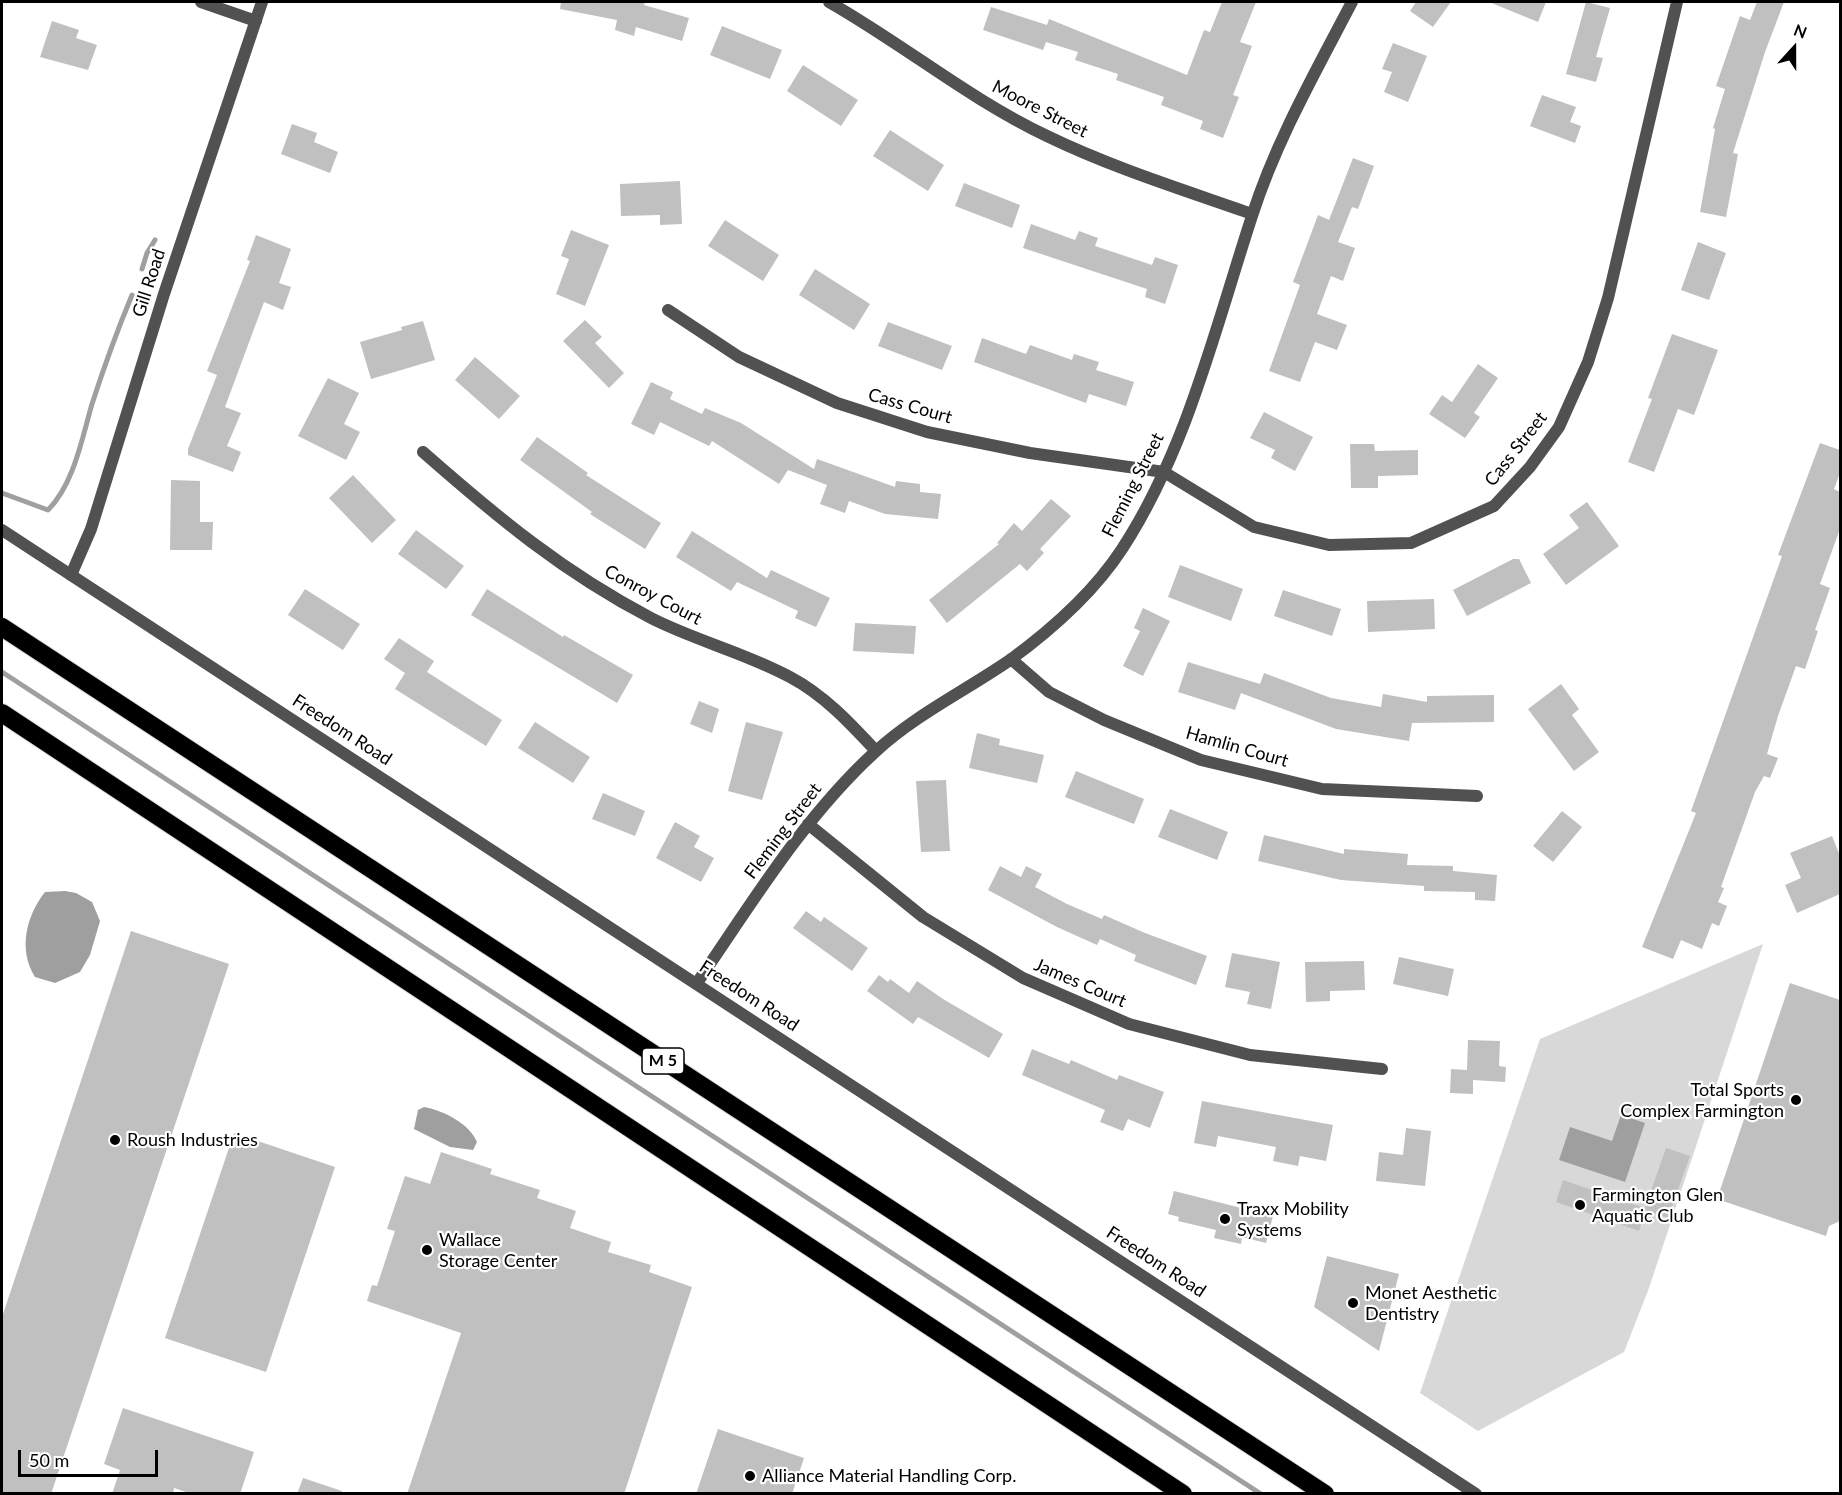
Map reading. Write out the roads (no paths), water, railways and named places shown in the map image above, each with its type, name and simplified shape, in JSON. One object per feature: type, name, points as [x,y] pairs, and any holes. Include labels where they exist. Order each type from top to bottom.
[{"type":"highway","name":"M 5","points":[[2,627],[1325,1494]]},
{"type":"highway","points":[[2,713],[1183,1494]]},
{"type":"street","points":[[201,2],[256,21]]},
{"type":"street","name":"Gill Road","points":[[71,575],[91,529],[164,294],[262,2]]},
{"type":"street","name":"Moore Street","points":[[829,2],[945,77],[1046,136],[1121,168],[1252,214]]},
{"type":"street","name":"Fleming Street","points":[[697,983],[808,824],[840,786],[876,751],[911,723],[1011,659],[1091,589],[1121,551],[1164,472],[1193,400],[1252,214],[1274,160],[1352,2]]},
{"type":"street","name":"Cass Street","points":[[1164,472],[1254,527],[1329,545],[1411,543],[1494,506],[1530,467],[1559,427],[1588,363],[1608,298],[1677,2]]},
{"type":"street","name":"Cass Court","points":[[668,310],[739,357],[837,403],[927,432],[1018,451],[1164,472]]},
{"type":"street","name":"Conroy Court","points":[[423,452],[511,529],[558,563],[652,618],[790,677],[840,712],[876,751]]},
{"type":"street","name":"Freedom Road","points":[[2,530],[1476,1494]]},
{"type":"street","name":"Hamlin Court","points":[[1011,659],[1049,692],[1104,720],[1202,760],[1322,789],[1478,796]]},
{"type":"street","name":"James Court","points":[[808,824],[923,917],[1023,978],[1129,1024],[1250,1055],[1382,1069]]},
{"type":"waterway","points":[[142,269],[147,253],[155,240]]},
{"type":"waterway","points":[[2,493],[48,510],[57,499],[71,474],[101,376],[132,295]]},
{"type":"waterway","points":[[2,672],[1261,1494]]},
{"type":"place","name":"Total Sports Complex Farmington","points":[[1796,1100]]},
{"type":"place","name":"Roush Industries","points":[[115,1140]]},
{"type":"place","name":"Farmington Glen Aquatic Club","points":[[1580,1205]]},
{"type":"place","name":"Traxx Mobility Systems","points":[[1225,1219]]},
{"type":"place","name":"Wallace Storage Center","points":[[427,1250]]},
{"type":"place","name":"Monet Aesthetic Dentistry","points":[[1353,1303]]},
{"type":"place","name":"Alliance Material Handling Corp.","points":[[750,1476]]}]
